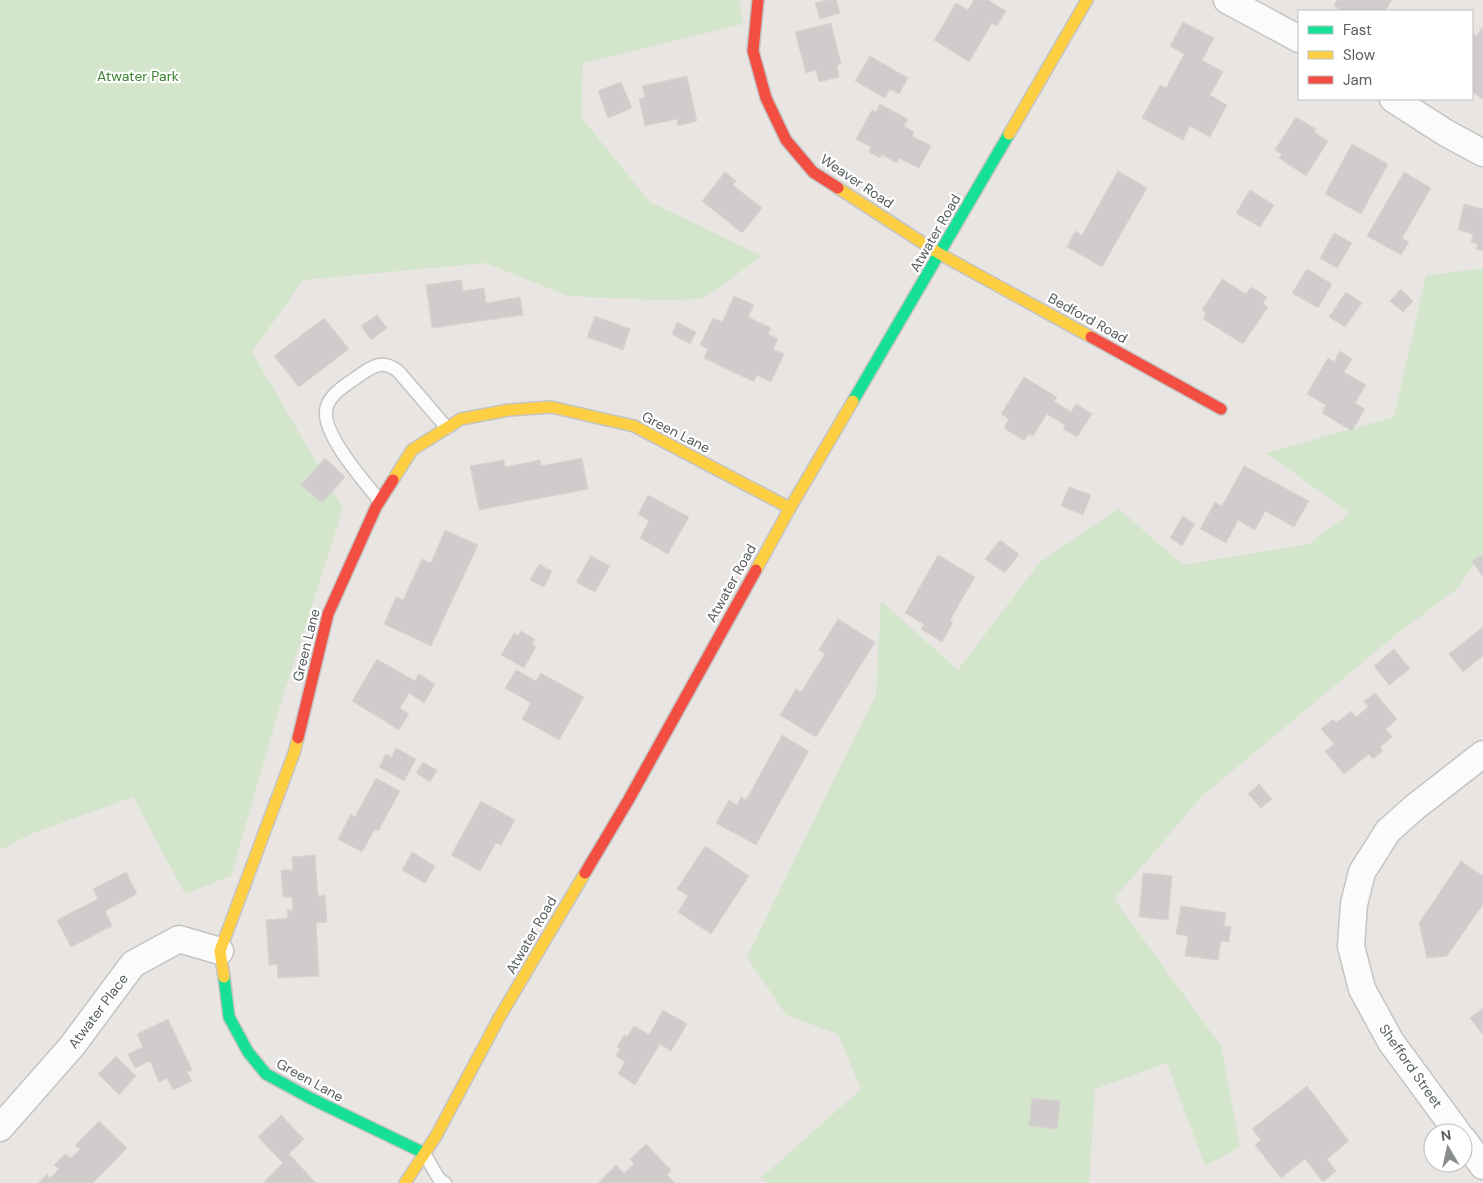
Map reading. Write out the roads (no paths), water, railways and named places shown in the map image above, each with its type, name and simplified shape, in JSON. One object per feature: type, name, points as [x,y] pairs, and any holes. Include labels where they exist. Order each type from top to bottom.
[{"type":"street","name":"Weaver Road","points":[[758,0],[753,51],[766,98],[786,140],[813,172],[940,254]]},
{"type":"street","name":"Atwater Road","points":[[405,1183],[436,1136],[500,1018],[629,799],[790,508],[1087,0]]},
{"type":"street","points":[[1227,0],[1298,38]]},
{"type":"street","points":[[1395,100],[1446,133],[1483,153]]},
{"type":"street","name":"Bedford Road","points":[[940,254],[1221,409]]},
{"type":"street","name":"Green Lane","points":[[424,1153],[310,1098],[266,1074],[248,1052],[229,1017],[220,951],[294,753],[328,614],[380,500],[412,450],[461,419],[509,410],[551,407],[634,426],[790,508]]},
{"type":"street","name":"Shefford Street","points":[[1451,1123],[1391,1042],[1362,988],[1351,946],[1354,904],[1362,872],[1388,831],[1415,807],[1483,754]]},
{"type":"street","name":"Atwater Place","points":[[0,1128],[72,1046],[133,964],[179,939],[220,951]]},
{"type":"street","points":[[1473,1153],[1483,1166]]},
{"type":"lane","points":[[380,500],[347,459],[327,426],[325,416],[327,405],[333,395],[373,366],[392,366],[446,428]]},
{"type":"lane","points":[[424,1153],[439,1179],[445,1183]]},
{"type":"park label","name":"Atwater Park","points":[[138,76]]}]
